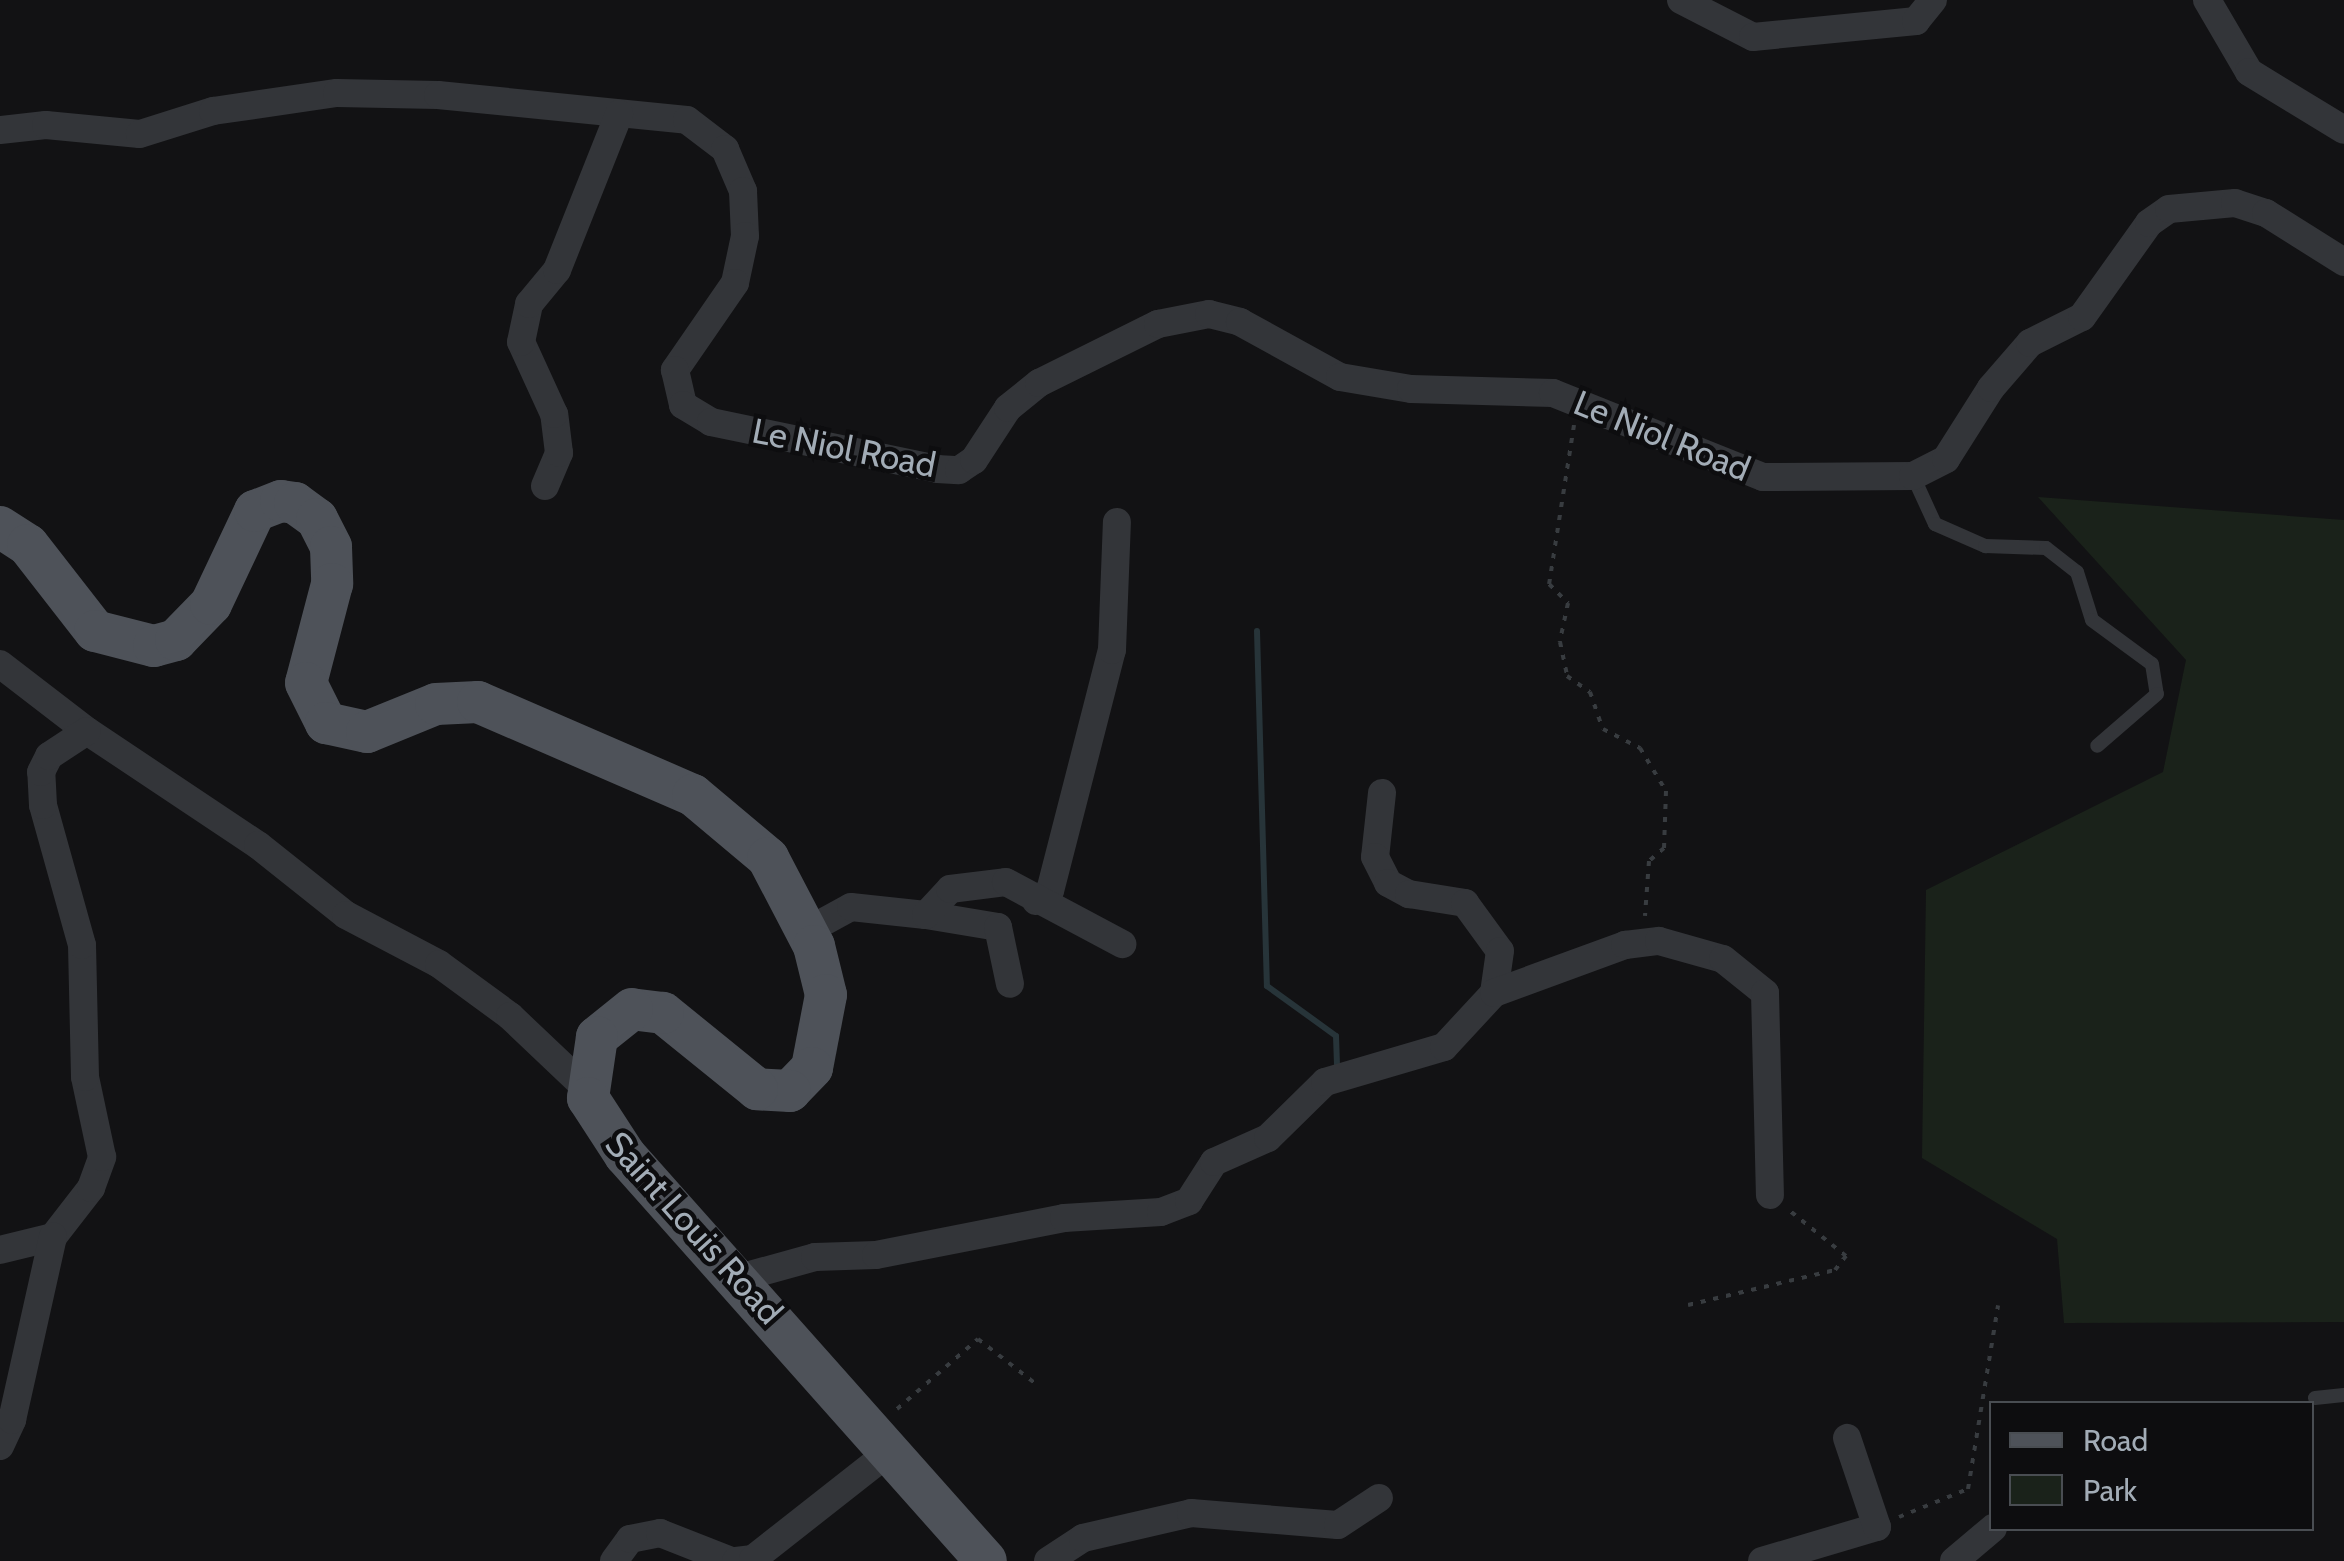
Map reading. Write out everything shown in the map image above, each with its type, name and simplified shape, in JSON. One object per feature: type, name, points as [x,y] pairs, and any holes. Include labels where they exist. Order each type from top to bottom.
[{"type":"main road","points":[[0,527],[28,545],[95,630],[154,646],[176,640],[211,604],[255,511],[281,501],[295,504],[317,519],[331,547],[332,584],[306,683],[326,723],[367,732],[436,704],[478,702],[618,759],[693,795],[744,834],[779,874],[807,931],[826,995],[825,1026],[812,1068],[790,1091],[756,1089],[679,1023],[645,1007],[622,1012],[602,1030],[586,1088]]},
{"type":"main road","name":"Saint Louis Road","points":[[586,1088],[592,1110],[624,1155],[739,1278],[986,1561]]},
{"type":"street","points":[[1681,0],[1753,37],[1916,21],[1933,0]]},
{"type":"street","points":[[2207,0],[2250,72],[2344,130]]},
{"type":"street","name":"Le Niol Road","points":[[0,130],[46,124],[140,134],[213,112],[337,93],[438,95],[687,120],[725,148],[743,191],[744,236],[734,283],[675,370],[683,405],[712,422],[959,470],[974,460],[1008,408],[1039,383],[1158,324],[1208,314],[1240,322],[1340,377],[1410,390],[1553,393],[1763,477],[1913,476]]},
{"type":"street","points":[[545,486],[559,452],[554,414],[521,342],[529,304],[557,270],[619,114]]},
{"type":"street","points":[[1913,476],[1946,459],[2030,343],[2082,317],[2148,224],[2169,209],[2235,203],[2266,213],[2344,262]]},
{"type":"street","points":[[1036,901],[1050,891],[1062,826],[1112,650],[1117,522]]},
{"type":"street","points":[[0,664],[87,731],[174,784],[346,915],[439,964],[510,1016],[586,1088]]},
{"type":"street","points":[[0,1446],[52,1237],[70,1206],[91,1188],[102,1157],[85,1077],[82,946],[42,805],[41,772],[49,756],[87,731]]},
{"type":"street","points":[[1382,793],[1375,857],[1388,883],[1408,894],[1465,902],[1500,951],[1494,992]]},
{"type":"street","points":[[926,915],[950,889],[1006,882],[1122,944]]},
{"type":"street","points":[[807,931],[851,907],[998,927],[1010,984]]},
{"type":"street","points":[[739,1278],[815,1257],[876,1255],[1064,1218],[1160,1212],[1188,1202],[1214,1162],[1268,1138],[1325,1082],[1444,1047],[1494,992],[1625,946],[1659,940],[1723,960],[1764,993],[1770,1195]]},
{"type":"street","points":[[0,1250],[52,1237]]},
{"type":"street","points":[[1762,1561],[1876,1527],[1847,1438]]},
{"type":"street","points":[[614,1561],[630,1539],[660,1534],[733,1561],[753,1559],[882,1442]]},
{"type":"street","points":[[1048,1561],[1083,1538],[1191,1513],[1338,1526],[1379,1498]]},
{"type":"street","points":[[1954,1561],[1989,1531]]},
{"type":"lane","points":[[1913,476],[1935,524],[1985,546],[2046,548],[2076,572],[2092,620],[2152,664],[2157,694],[2097,746]]},
{"type":"lane","points":[[2315,1398],[2344,1395]]},
{"type":"path","points":[[1585,406],[1575,413],[1566,510],[1550,570],[1549,584],[1568,603],[1562,659],[1567,676],[1590,692],[1603,729],[1640,748],[1666,791],[1670,809],[1664,848],[1649,861],[1649,908],[1625,946]]},
{"type":"path","points":[[1688,1305],[1835,1270],[1846,1256],[1770,1195]]},
{"type":"path","points":[[1876,1527],[1968,1489],[1998,1305]]},
{"type":"path","points":[[882,1442],[978,1339],[1036,1384]]},
{"type":"green space","points":[[2038,497],[2344,520],[2344,1322],[2064,1323],[2057,1239],[1922,1158],[1926,890],[2163,772],[2186,660]]},
{"type":"waterway","points":[[1257,631],[1267,986],[1336,1036],[1337,1064]]}]
